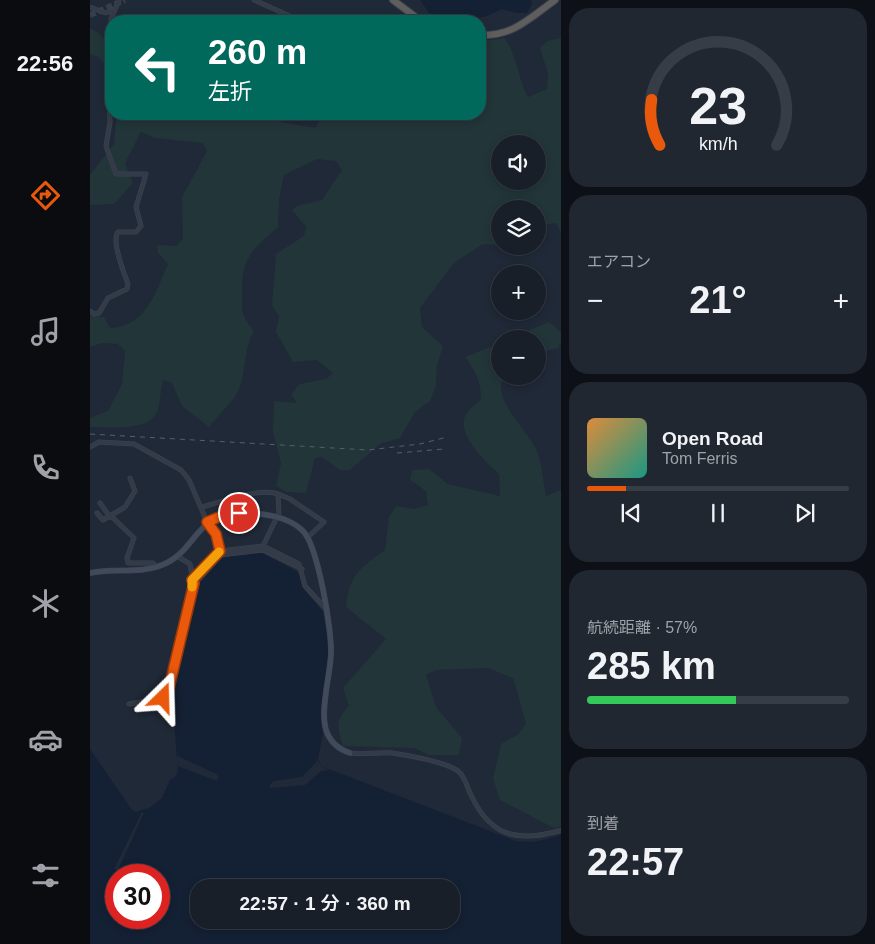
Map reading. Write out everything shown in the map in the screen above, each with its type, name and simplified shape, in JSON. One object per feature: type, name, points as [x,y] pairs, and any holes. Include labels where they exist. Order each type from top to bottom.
[{"type":"highway","points":[[393,0],[413,15]]},
{"type":"highway","points":[[486,35],[495,36],[508,32],[554,0]]},
{"type":"main road","points":[[90,573],[156,567],[177,556],[207,522],[224,515],[239,513],[276,517],[292,522],[308,537],[326,609],[331,654],[326,728],[336,746],[350,753]]},
{"type":"street","points":[[112,15],[119,0]]},
{"type":"street","points":[[254,0],[288,15]]},
{"type":"street","points":[[90,7],[106,13],[116,8]]},
{"type":"street","points":[[90,311],[94,314],[99,313],[108,298],[127,289],[128,284],[115,245],[116,235],[118,232],[136,232],[141,226],[136,207],[144,187],[146,174],[116,174],[110,162],[106,146],[110,120]]},
{"type":"street","points":[[90,447],[100,442],[134,444],[143,447],[184,473],[202,507],[207,522],[216,534],[220,551]]},
{"type":"street","points":[[97,513],[102,520],[123,509],[133,497],[135,487],[130,478]]},
{"type":"street","points":[[202,507],[273,491],[290,499],[324,522],[308,537]]},
{"type":"street","points":[[263,546],[279,513],[278,494]]},
{"type":"street","points":[[100,504],[134,538],[128,556],[128,563],[153,563],[156,567]]},
{"type":"street","points":[[193,581],[220,551],[263,546],[299,564],[302,569],[305,586],[326,609]]},
{"type":"street","points":[[193,581],[221,555],[263,550],[302,569]]},
{"type":"street","points":[[129,704],[163,698],[168,694],[193,581],[190,564],[177,556]]},
{"type":"street","points":[[350,753],[392,753],[451,767],[465,778],[470,794],[483,816],[512,835],[530,838],[561,830]]},
{"type":"green space","points":[[90,28],[105,40],[105,65],[98,57],[90,54]]},
{"type":"green space","points":[[504,38],[511,50],[528,97],[547,89],[548,74],[540,48],[547,41],[561,38],[561,233],[556,223],[546,225],[546,200],[491,200],[491,244],[483,244],[454,263],[420,308],[422,327],[443,346],[437,365],[436,386],[430,401],[415,412],[400,438],[380,444],[350,470],[340,470],[322,457],[315,458],[306,493],[287,492],[276,486],[281,463],[273,432],[274,401],[297,403],[291,395],[299,384],[326,379],[333,373],[317,360],[293,362],[276,332],[279,317],[272,305],[276,254],[304,236],[306,227],[292,210],[297,206],[322,200],[342,170],[336,161],[317,159],[284,175],[279,199],[278,227],[256,248],[244,270],[242,309],[244,317],[254,331],[248,344],[240,387],[230,403],[209,427],[182,406],[172,383],[163,380],[157,412],[146,423],[117,428],[90,427],[90,418],[108,411],[122,384],[125,351],[118,344],[102,343],[90,347],[90,316],[104,317],[110,328],[123,326],[141,315],[148,306],[168,264],[158,253],[157,245],[176,246],[183,239],[182,197],[207,151],[203,143],[155,138],[141,132],[125,163],[133,183],[114,204],[90,205],[90,175],[114,144],[116,120],[278,120],[315,128],[320,120],[486,120],[486,41]]},
{"type":"green space","points":[[549,322],[561,332],[561,342],[558,348],[546,351],[546,330],[530,330]]},
{"type":"green space","points":[[491,347],[491,385],[501,385],[506,404],[536,449],[546,496],[561,490],[561,826],[554,828],[500,800],[493,779],[501,744],[519,734],[526,723],[513,678],[488,668],[436,670],[426,675],[436,707],[462,738],[459,755],[429,755],[415,748],[343,746],[339,734],[339,720],[349,706],[343,688],[386,639],[346,607],[350,587],[357,573],[385,550],[389,517],[396,506],[414,509],[428,505],[426,491],[410,480],[412,470],[429,469],[448,484],[500,496],[499,474],[474,447],[468,439],[465,430],[464,422],[467,412],[481,400],[480,387],[472,367],[465,357]]},
{"type":"water","points":[[420,0],[531,0],[532,4],[527,13],[517,13],[502,9],[486,16],[437,15],[429,13]]},
{"type":"water","points":[[262,553],[300,573],[303,588],[323,612],[329,647],[323,734],[318,758],[321,766],[516,841],[535,842],[561,835],[561,944],[90,944],[90,749],[132,810],[136,812],[151,807],[162,798],[170,780],[175,777],[178,771],[173,710],[175,677],[193,586],[223,557]]},
{"type":"pier","points":[[176,755],[216,774],[219,777],[217,781],[178,766]]},
{"type":"pier","points":[[318,760],[321,766],[329,770],[321,771],[305,785],[270,788],[270,784],[274,781],[302,777]]},
{"type":"pier","points":[[142,812],[144,813],[121,864],[116,864]]},
{"type":"tunnel","points":[[90,15],[125,0]]},
{"type":"railway","points":[[90,434],[368,450],[420,444],[447,437]]},
{"type":"railway","points":[[397,453],[444,449]]},
{"type":"slow traffic","points":[[192,587],[194,583],[192,580],[219,552]]},
{"type":"route","points":[[163,698],[168,694],[194,583],[192,580],[220,551],[216,534],[207,522],[224,515],[239,513]]}]
